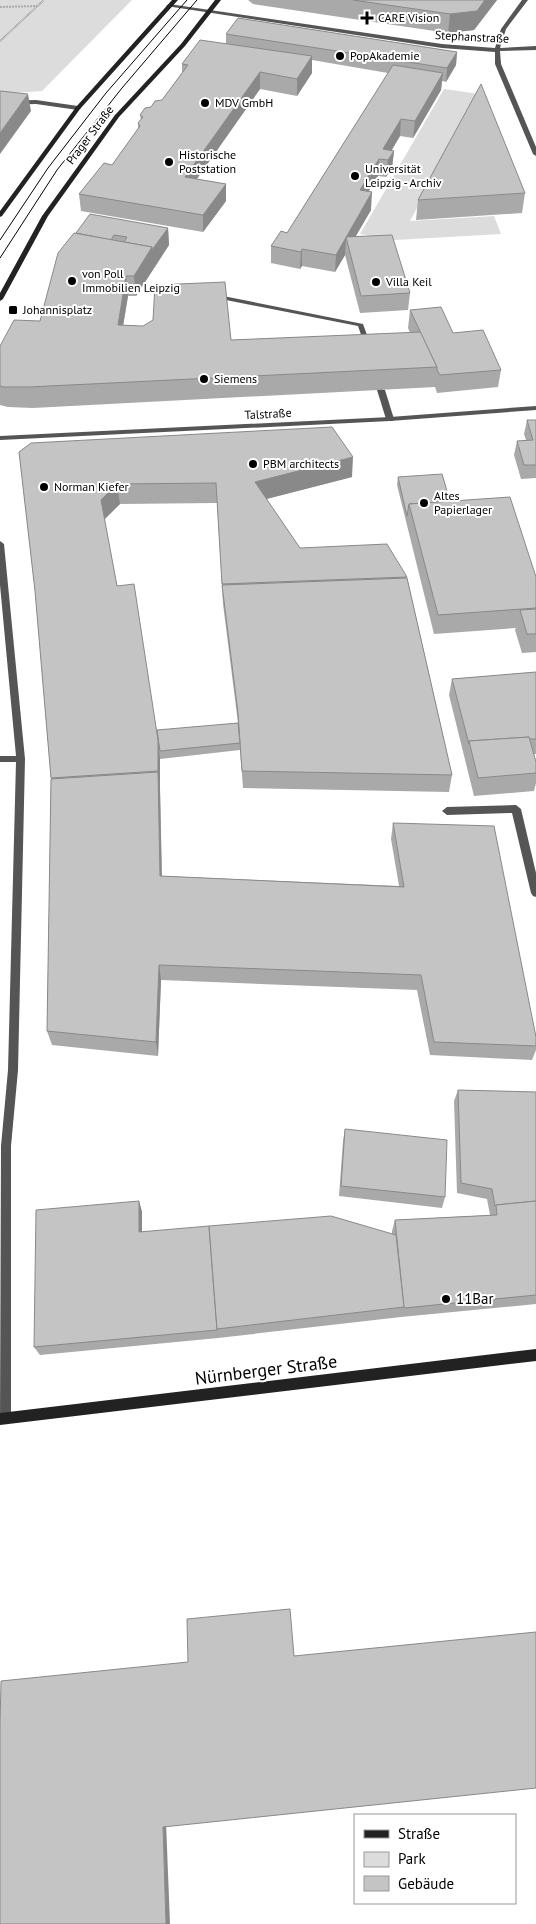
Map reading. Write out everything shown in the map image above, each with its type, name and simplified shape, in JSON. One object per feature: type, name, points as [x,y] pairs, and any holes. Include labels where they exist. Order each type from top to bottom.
[{"type":"main road","name":"Prager Straße","points":[[0,215],[78,108],[174,0]]},
{"type":"main road","name":"Prager Straße","points":[[0,299],[45,216],[101,139],[118,116],[183,45],[218,0]]},
{"type":"main road","name":"Nürnberger Straße","points":[[2,1419],[536,1355]]},
{"type":"street","points":[[525,0],[500,33],[496,50],[498,64],[536,154]]},
{"type":"street","name":"Stephanstraße","points":[[169,6],[442,46],[496,50],[536,48]]},
{"type":"street","points":[[0,103],[36,102],[78,108]]},
{"type":"street","points":[[205,294],[361,325],[370,355]]},
{"type":"street","points":[[381,390],[390,419]]},
{"type":"street","name":"Talstraße","points":[[0,438],[390,419],[536,408]]},
{"type":"street","points":[[0,544],[21,759],[13,1070],[6,1146],[2,1419]]},
{"type":"street","points":[[0,758],[21,759]]},
{"type":"street","points":[[447,811],[516,810],[536,893]]},
{"type":"path","points":[[0,42],[44,0]]},
{"type":"path","points":[[0,7],[37,6]]},
{"type":"green space","points":[[0,0],[132,0],[42,91],[0,94]]},
{"type":"green space","points":[[444,89],[479,94],[410,221],[494,216],[501,234],[395,240],[360,234]]},
{"type":"building","points":[[353,0],[485,0],[477,11],[450,14]]},
{"type":"building","points":[[238,18],[457,52],[447,68],[226,34]]},
{"type":"building","name":"Historische Poststation","points":[[200,40],[312,56],[297,79],[260,72],[185,177],[226,184],[203,215],[79,194],[104,163],[112,165],[140,126],[138,123],[143,117],[140,115],[145,108],[151,107],[155,101],[162,100],[188,65],[182,64]]},
{"type":"building","name":"Universität Leipzig - Archiv","points":[[393,65],[443,73],[415,121],[401,119],[383,149],[394,151],[388,160],[379,159],[360,190],[372,192],[336,255],[302,249],[301,252],[271,246],[281,231],[287,233]]},
{"type":"building","points":[[481,84],[525,193],[418,200]]},
{"type":"building","points":[[0,91],[28,94],[0,133]]},
{"type":"building","points":[[90,214],[168,228],[152,250],[152,247],[124,242],[127,237],[114,235],[111,240],[76,233]]},
{"type":"building","points":[[74,233],[152,247],[134,276],[126,276],[118,325],[143,326],[153,320],[155,285],[225,282],[231,340],[421,332],[437,367],[29,387],[0,386],[0,346],[14,320],[40,321],[58,253]]},
{"type":"building","name":"Villa Keil","points":[[392,235],[410,293],[361,296],[346,237]]},
{"type":"building","points":[[441,307],[453,333],[483,330],[501,370],[440,375],[410,310]]},
{"type":"building","points":[[527,420],[536,420],[536,465],[524,465],[517,441],[533,440]]},
{"type":"building","points":[[332,427],[353,457],[255,482],[300,548],[387,544],[407,577],[222,584],[216,483],[117,484],[101,500],[117,586],[134,584],[158,740],[158,771],[51,778],[35,591],[19,452],[31,443]]},
{"type":"building","points":[[442,474],[450,501],[409,504],[407,516],[398,477]]},
{"type":"building","points":[[510,497],[536,577],[536,608],[438,615],[409,504]]},
{"type":"building","points":[[407,578],[452,775],[242,771],[238,713],[222,585]]},
{"type":"building","points":[[536,609],[536,634],[527,634],[520,610]]},
{"type":"building","points":[[536,672],[536,739],[530,739],[529,737],[469,741],[469,744],[452,679]]},
{"type":"building","points":[[238,723],[240,743],[160,751],[157,730]]},
{"type":"building","points":[[529,737],[536,762],[536,773],[478,778],[469,741]]},
{"type":"building","points":[[158,772],[160,876],[404,887],[393,823],[494,826],[536,1037],[536,1046],[434,1042],[421,975],[159,965],[156,1042],[47,1031],[51,779]]},
{"type":"building","points":[[458,1090],[536,1092],[536,1201],[495,1206],[492,1189],[461,1183]]},
{"type":"building","points":[[345,1129],[447,1140],[445,1197],[341,1186]]},
{"type":"building","points":[[139,1201],[139,1232],[209,1226],[217,1330],[34,1347],[36,1210]]},
{"type":"building","points":[[536,1201],[536,1295],[404,1308],[395,1220],[497,1215],[496,1205]]},
{"type":"building","points":[[331,1216],[396,1235],[404,1307],[217,1329],[209,1226]]},
{"type":"building","points":[[290,1609],[294,1656],[536,1632],[536,1788],[163,1827],[166,1924],[0,1924],[1,1681],[188,1662],[187,1619]]},
{"type":"tram line","points":[[0,240],[48,168],[106,93],[187,0]]},
{"type":"tram line","points":[[0,258],[57,170],[122,88],[197,0]]},
{"type":"place","name":"CARE Vision","points":[[367,18]]},
{"type":"place","name":"PopAkademie","points":[[340,56]]},
{"type":"place","name":"MDV GmbH","points":[[205,103]]},
{"type":"place","name":"Historische Poststation","points":[[169,162]]},
{"type":"place","name":"Universität Leipzig - Archiv","points":[[355,176]]},
{"type":"place","name":"von Poll Immobilien Leipzig","points":[[72,281]]},
{"type":"place","name":"Villa Keil","points":[[376,282]]},
{"type":"place","name":"Johannisplatz","points":[[13,310]]},
{"type":"place","name":"Siemens","points":[[204,379]]},
{"type":"place","name":"PBM architects","points":[[253,464]]},
{"type":"place","name":"Norman Kiefer","points":[[44,487]]},
{"type":"place","name":"Altes Papierlager","points":[[424,503]]},
{"type":"place","name":"11Bar","points":[[446,1299]]}]
